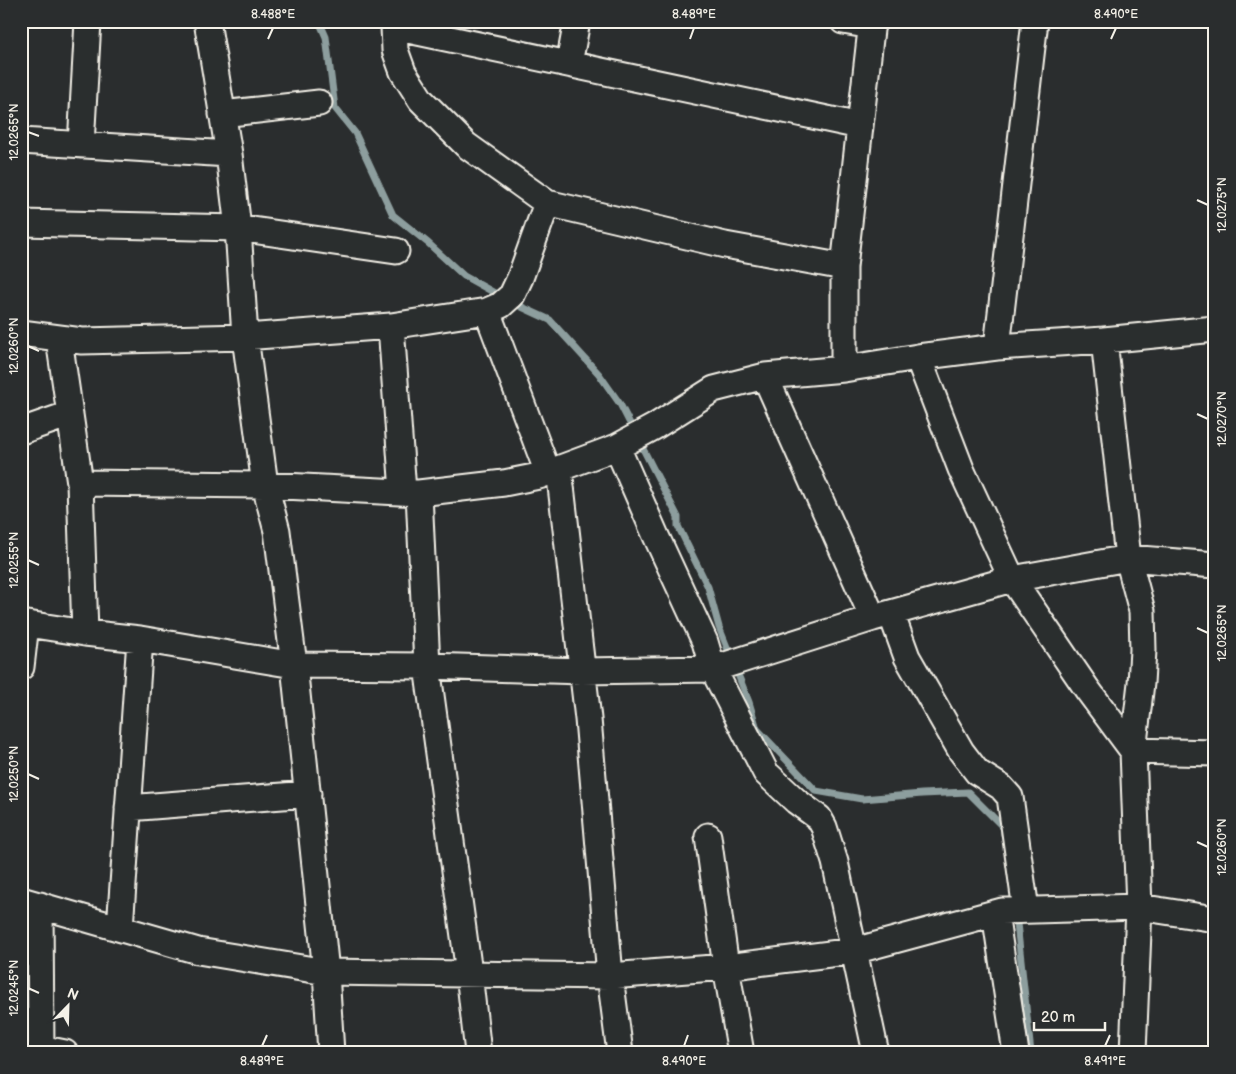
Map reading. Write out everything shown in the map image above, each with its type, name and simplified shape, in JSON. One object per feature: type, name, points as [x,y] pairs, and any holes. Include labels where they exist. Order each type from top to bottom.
[{"type":"street","points":[[81,145],[88,21]]},
{"type":"street","points":[[207,21],[229,154],[238,228],[246,337],[265,485],[278,531],[308,794],[326,972],[331,1053]]},
{"type":"street","points":[[569,64],[577,21]]},
{"type":"street","points":[[843,21],[872,24],[844,266],[844,369]]},
{"type":"street","points":[[997,347],[1035,21]]},
{"type":"street","points":[[844,266],[725,245],[547,203],[466,145],[421,100],[403,72],[395,50],[394,24],[569,64],[860,126]]},
{"type":"street","points":[[222,114],[318,103]]},
{"type":"street","points":[[21,141],[229,154]]},
{"type":"street","points":[[21,333],[82,341],[246,337],[391,326],[487,311],[501,305],[512,295],[547,203]]},
{"type":"street","points":[[21,223],[238,228],[396,251]]},
{"type":"street","points":[[487,311],[554,471],[588,720],[610,976],[620,1053]]},
{"type":"street","points":[[391,326],[411,493],[427,666],[469,973],[478,1053]]},
{"type":"street","points":[[80,483],[265,485],[411,493],[504,483],[539,476],[622,445],[714,389],[765,376],[844,369],[997,347],[1104,340],[1215,329]]},
{"type":"street","points":[[59,338],[80,483],[84,633]]},
{"type":"street","points":[[1104,340],[1128,558],[1142,612],[1141,683],[1133,751],[1139,907],[1133,1053]]},
{"type":"street","points":[[918,357],[961,469],[1012,579],[1087,689],[1133,751]]},
{"type":"street","points":[[765,376],[882,615],[961,751],[977,772],[1001,787],[1010,797],[1011,911],[1016,1053]]},
{"type":"street","points":[[21,431],[70,414]]},
{"type":"street","points":[[622,445],[656,536],[705,642],[714,669],[766,773],[796,801],[819,818],[824,827],[834,862],[876,1053]]},
{"type":"street","points":[[21,667],[24,624],[140,639],[294,665],[582,670],[714,669],[882,615],[1012,579],[1128,558],[1215,565]]},
{"type":"street","points":[[120,928],[140,639]]},
{"type":"street","points":[[1133,751],[1215,754]]},
{"type":"street","points":[[128,808],[308,794]]},
{"type":"street","points":[[708,836],[726,967],[741,1053]]},
{"type":"street","points":[[65,1053],[40,1050],[30,903],[198,951],[326,972],[610,976],[726,967],[854,951],[1011,911],[1139,907],[1215,919]]},
{"type":"waterway","points":[[319,21],[326,37],[335,108],[355,133],[393,215],[428,243],[464,276],[502,297]]},
{"type":"waterway","points":[[511,302],[550,320],[599,374],[620,404],[678,517],[678,526],[708,587],[719,627],[749,702],[757,729],[816,791],[862,799],[968,792],[1004,828],[1004,834]]},
{"type":"waterway","points":[[1016,914],[1031,1053]]}]
